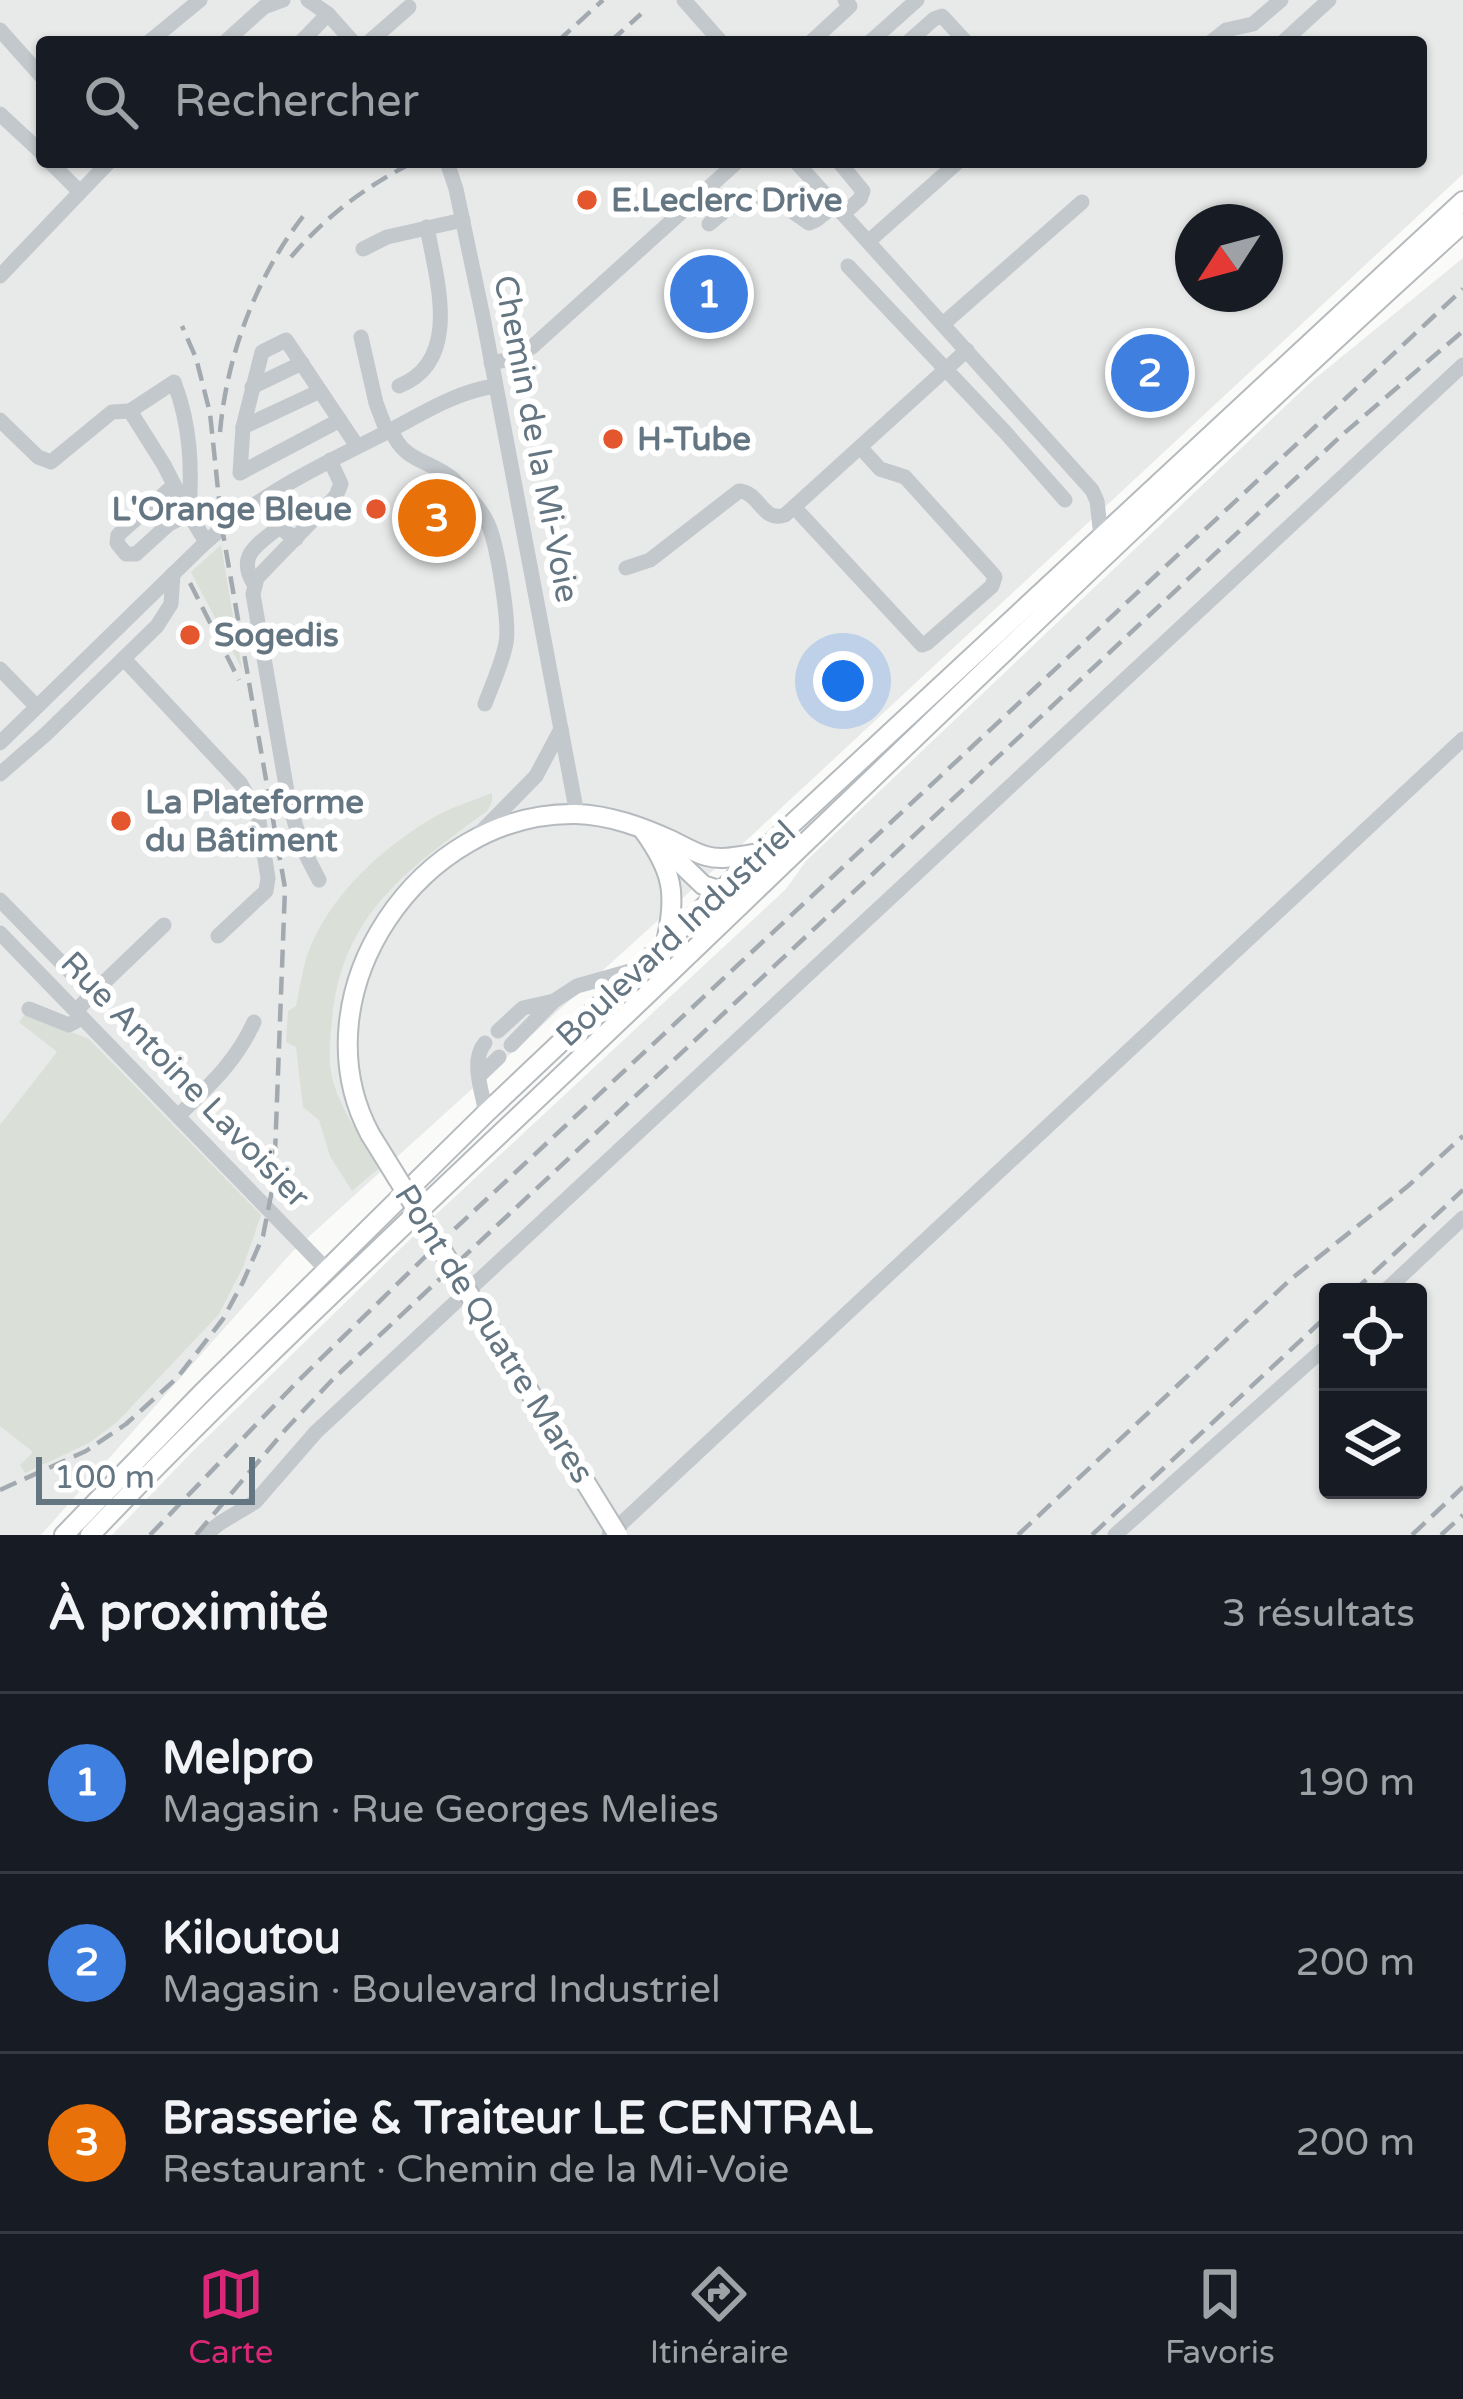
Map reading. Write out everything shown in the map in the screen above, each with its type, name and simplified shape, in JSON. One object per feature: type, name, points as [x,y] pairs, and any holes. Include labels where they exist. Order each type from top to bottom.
[{"type":"main road","name":"Boulevard Industriel","points":[[64,1535],[486,1113],[1463,201]]},
{"type":"main road","name":"Boulevard Industriel","points":[[90,1535],[184,1438],[726,917],[1463,223]]},
{"type":"main road","name":"Pont de Quatre Mares","points":[[619,1535],[370,1134],[356,1101],[348,1056],[350,1007],[362,966],[397,904],[418,881],[474,839],[526,818],[577,814],[602,817],[709,857]]},
{"type":"main road","points":[[646,834],[703,885],[746,898]]},
{"type":"main road","points":[[646,834],[671,880],[674,909],[666,942]]},
{"type":"main road","points":[[726,917],[718,874],[709,857],[761,853]]},
{"type":"street","points":[[156,36],[200,0]]},
{"type":"street","points":[[230,36],[260,3],[283,0]]},
{"type":"street","points":[[308,0],[347,36]]},
{"type":"street","points":[[684,0],[716,36]]},
{"type":"street","points":[[818,36],[850,6],[844,0]]},
{"type":"street","points":[[1218,36],[1252,24],[1281,0]]},
{"type":"street","points":[[1290,36],[1329,0]]},
{"type":"street","points":[[877,36],[912,4],[925,27]]},
{"type":"street","points":[[376,36],[409,7]]},
{"type":"street","points":[[307,36],[328,14]]},
{"type":"street","points":[[915,36],[942,16],[960,36]]},
{"type":"street","points":[[0,30],[36,70]]},
{"type":"street","points":[[0,114],[36,148]]},
{"type":"street","points":[[56,168],[80,192]]},
{"type":"street","points":[[0,275],[103,168]]},
{"type":"street","name":"Chemin de la Mi-Voie","points":[[449,168],[463,220],[577,814]]},
{"type":"street","points":[[491,363],[515,358],[532,347],[730,168]]},
{"type":"street","points":[[801,168],[1092,490],[1101,537]]},
{"type":"street","points":[[709,224],[745,197],[754,196],[782,204],[808,223],[816,220],[860,199],[863,190],[844,168]]},
{"type":"street","points":[[868,242],[951,168]]},
{"type":"street","points":[[944,324],[1082,202]]},
{"type":"street","points":[[363,249],[386,237],[463,220]]},
{"type":"street","points":[[399,386],[417,377],[431,359],[442,317],[427,227]]},
{"type":"street","points":[[848,266],[1065,500]]},
{"type":"street","points":[[361,337],[372,388],[389,430],[405,452],[452,478],[490,529],[507,625],[506,643],[485,704]]},
{"type":"street","points":[[340,420],[240,473],[243,427],[262,352],[286,340],[302,363],[320,391],[340,420],[357,446]]},
{"type":"street","points":[[626,568],[650,560],[739,491],[751,494],[773,517],[785,515],[967,350]]},
{"type":"street","points":[[252,387],[302,363]]},
{"type":"street","points":[[205,1535],[255,1502],[316,1432],[1463,365]]},
{"type":"street","points":[[0,420],[38,457],[51,462],[112,412],[130,411],[175,382],[190,436],[189,514]]},
{"type":"street","points":[[0,743],[242,512],[280,486],[445,401],[495,386]]},
{"type":"street","points":[[243,427],[320,391]]},
{"type":"street","points":[[130,411],[206,542]]},
{"type":"street","points":[[794,506],[922,645],[992,586],[991,572],[905,477],[880,469],[860,447]]},
{"type":"street","points":[[319,880],[302,847],[289,803],[254,584],[245,567],[248,557],[277,529],[296,539],[336,496],[341,484],[330,460]]},
{"type":"street","points":[[174,485],[118,535],[117,543],[126,554],[136,554],[169,524],[189,514]]},
{"type":"street","points":[[0,774],[166,614],[173,574]]},
{"type":"street","points":[[500,584],[532,578]]},
{"type":"street","points":[[124,659],[241,784],[258,815],[266,891],[218,936]]},
{"type":"street","points":[[0,669],[37,707]]},
{"type":"street","points":[[474,839],[536,776],[561,728]]},
{"type":"street","points":[[608,1535],[1463,739]]},
{"type":"street","points":[[0,900],[92,994]]},
{"type":"street","points":[[28,1009],[69,1025],[92,994],[164,925]]},
{"type":"street","name":"Rue Antoine Lavoisier","points":[[0,933],[327,1270]]},
{"type":"street","points":[[479,1076],[554,1001],[577,986],[640,968]]},
{"type":"street","points":[[486,1113],[477,1052],[523,1008],[554,1001]]},
{"type":"street","points":[[178,1116],[242,1048],[254,1022]]},
{"type":"street","points":[[1394,1283],[1463,1218]]},
{"type":"street","points":[[1115,1535],[1319,1353]]},
{"type":"shaded area","points":[[0,0],[1463,0],[1463,174],[750,837],[292,1252],[41,1535],[0,1535]]},
{"type":"shaded area","points":[[1463,258],[1463,1535],[112,1535],[431,1219],[786,889],[806,861],[1312,381]]},
{"type":"shaded area","points":[[221,545],[242,669],[191,572]]},
{"type":"shaded area","points":[[492,793],[487,811],[431,853],[383,898],[349,951],[332,1021],[331,1070],[346,1113],[379,1168],[352,1191],[330,1156],[319,1120],[303,1107],[296,1047],[286,1042],[288,1011],[296,1006],[306,959],[326,917],[374,861],[431,819]]},
{"type":"shaded area","points":[[25,1014],[89,1039],[261,1215],[243,1267],[219,1314],[117,1422],[89,1443],[25,1473],[20,1465],[33,1452],[0,1426],[0,1125],[57,1052],[19,1022]]},
{"type":"railway","points":[[564,36],[603,0]]},
{"type":"railway","points":[[617,36],[641,14]]},
{"type":"railway","points":[[291,257],[348,203],[403,168]]},
{"type":"railway","points":[[220,432],[230,373],[248,315],[274,260],[308,210]]},
{"type":"railway","points":[[150,1535],[430,1252],[1463,289]]},
{"type":"railway","points":[[0,1490],[86,1451],[126,1424],[177,1378],[223,1319],[243,1282],[263,1236],[274,1180],[285,888],[222,528],[210,413],[182,326]]},
{"type":"railway","points":[[196,1535],[334,1378],[1342,435],[1463,331]]},
{"type":"railway","points":[[190,583],[239,680]]},
{"type":"railway","points":[[1018,1535],[1291,1279],[1463,1136]]},
{"type":"railway","points":[[1363,1283],[1463,1190]]},
{"type":"railway","points":[[1092,1535],[1319,1323]]},
{"type":"railway","points":[[1412,1535],[1463,1487]]},
{"type":"railway","points":[[1441,1535],[1463,1515]]},
{"type":"place","name":"E.Leclerc Drive","points":[[587,200]]},
{"type":"place","name":"Melpro","points":[[709,294]]},
{"type":"place","name":"Kiloutou","points":[[1150,373]]},
{"type":"place","name":"H-Tube","points":[[613,439]]},
{"type":"place","name":"L'Orange Bleue","points":[[376,509]]},
{"type":"place","name":"Brasserie & Traiteur LE CENTRAL","points":[[437,518]]},
{"type":"place","name":"Sogedis","points":[[190,635]]},
{"type":"place","name":"La Plateforme du Bâtiment","points":[[121,821]]}]
